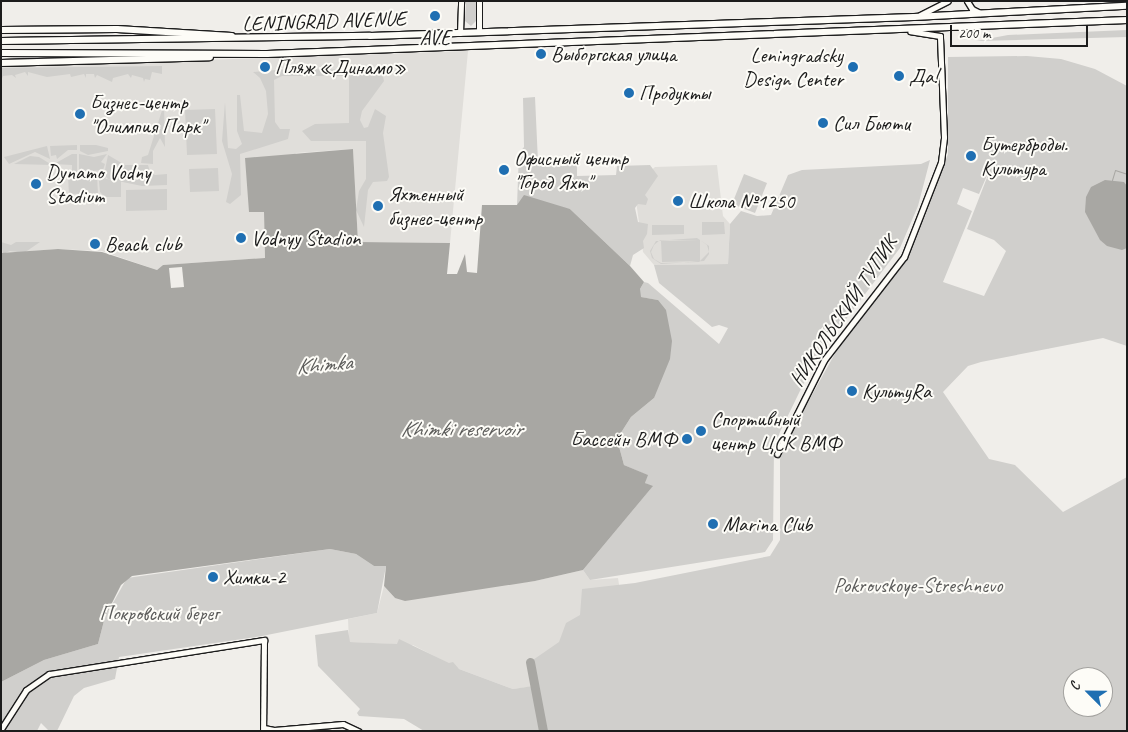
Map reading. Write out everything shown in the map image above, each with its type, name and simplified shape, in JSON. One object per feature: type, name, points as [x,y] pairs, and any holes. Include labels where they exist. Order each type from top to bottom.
[{"type":"main road","name":"LENINGRAD AVENUE","points":[[1,41],[268,39],[914,18],[1127,6]]},
{"type":"main road","name":"LENINGRAD AVENUE","points":[[1,53],[267,54],[909,31],[1127,20]]},
{"type":"main road","points":[[1,30],[117,30],[268,39]]},
{"type":"main road","points":[[1,63],[267,54]]},
{"type":"street","points":[[460,33],[461,1]]},
{"type":"street","points":[[479,32],[480,1]]},
{"type":"street","points":[[914,18],[948,1]]},
{"type":"street","points":[[967,1],[972,10],[988,14]]},
{"type":"street","name":"НИКОЛЬСКИЙ ТУПИК","points":[[777,454],[824,360],[900,262],[928,200],[943,151],[940,36],[909,31]]},
{"type":"street","points":[[1,729],[26,690],[49,674],[264,640],[263,729],[274,730],[343,724],[358,731]]},
{"type":"shaded area","points":[[468,51],[450,243],[358,242],[353,149],[296,153],[249,212],[264,212],[265,258],[163,265],[157,270],[102,251],[58,249],[1,253],[1,67]]},
{"type":"shaded area","name":"Школа №1250","points":[[717,165],[723,216],[730,224],[728,264],[654,265],[643,252],[634,186],[655,167]]},
{"type":"shaded area","points":[[583,570],[590,580],[618,578],[630,656],[550,684],[513,689],[459,669],[413,645],[349,642],[348,619],[377,613],[384,586],[395,598],[535,581]]},
{"type":"green space","points":[[466,1],[476,1],[476,21],[471,26],[465,21]]},
{"type":"green space","points":[[1127,30],[1127,37],[976,41],[1008,35]]},
{"type":"green space","name":"Pokrovskoye-Streshnevo","points":[[1027,56],[1061,59],[1095,69],[1127,86],[1127,346],[1103,338],[981,362],[968,366],[943,392],[989,459],[1015,465],[1063,512],[1127,477],[1127,731],[424,731],[404,719],[359,716],[357,713],[360,709],[318,666],[315,635],[348,630],[350,642],[397,644],[399,639],[449,663],[453,662],[459,669],[513,689],[533,686],[530,662],[559,642],[566,623],[580,615],[582,589],[635,583],[770,556],[780,540],[780,459],[789,436],[837,350],[903,264],[925,216],[948,154],[948,57]],"holes":[[[995,157],[967,229],[994,240],[1006,251],[984,296],[943,282],[972,211],[957,204],[963,188],[979,194]]]},
{"type":"green space","points":[[162,66],[162,74],[152,72],[150,80],[145,79],[144,82],[143,78],[132,75],[131,78],[128,74],[113,78],[112,82],[97,75],[95,78],[94,74],[86,74],[86,78],[84,74],[71,77],[70,74],[47,77],[28,72],[28,76],[25,72],[15,75],[16,78],[12,75],[3,76],[1,81],[1,68]]},
{"type":"green space","points":[[286,69],[373,70],[382,73],[384,81],[362,111],[360,120],[364,128],[368,127],[375,109],[386,116],[383,133],[389,177],[387,181],[373,182],[368,190],[364,227],[356,210],[359,191],[366,179],[366,141],[311,141],[302,131],[315,124],[349,123],[349,76],[282,76],[274,80],[275,122],[280,129],[290,129],[288,139],[240,154],[241,195],[230,204],[226,202],[232,174],[222,141],[225,102],[228,148],[236,149],[242,144],[237,131],[237,95],[240,95],[244,131],[262,133],[268,114],[266,91],[260,78],[253,72]]},
{"type":"green space","points":[[535,97],[538,162],[570,161],[577,165],[577,176],[616,175],[617,166],[650,165],[658,176],[645,195],[648,199],[646,205],[638,204],[635,208],[638,222],[648,224],[647,234],[643,241],[644,248],[633,255],[630,266],[570,209],[517,205],[519,153],[524,147],[523,98]]},
{"type":"green space","points":[[164,104],[165,147],[160,138],[153,151],[153,164],[141,163],[142,157],[148,155]]},
{"type":"green space","points":[[215,109],[217,154],[187,155],[185,110]]},
{"type":"green space","points":[[77,145],[77,150],[68,150],[57,159],[56,155],[51,156],[50,146]]},
{"type":"green space","points":[[80,145],[96,145],[108,148],[108,151],[88,155],[80,151]]},
{"type":"green space","points":[[47,146],[50,159],[35,152],[9,164],[4,157]]},
{"type":"green space","points":[[72,154],[77,154],[77,172],[72,172],[72,165],[54,164]]},
{"type":"green space","points":[[79,154],[94,157],[107,154],[101,162],[105,164],[103,170],[79,172]]},
{"type":"green space","points":[[108,155],[125,165],[148,165],[150,172],[155,175],[167,174],[167,185],[142,186],[108,179],[104,175]]},
{"type":"green space","points":[[30,156],[39,157],[52,165],[14,164]]},
{"type":"green space","points":[[930,160],[918,206],[900,248],[815,360],[780,432],[774,448],[773,540],[765,552],[590,580],[583,570],[652,487],[645,483],[647,475],[624,465],[617,439],[631,417],[654,398],[658,300],[640,297],[640,289],[644,282],[648,283],[719,344],[728,328],[719,325],[712,327],[659,283],[654,265],[728,264],[730,224],[741,211],[757,216],[771,215],[788,175],[802,170],[921,164]]},
{"type":"green space","points":[[218,168],[219,191],[190,192],[189,169]]},
{"type":"green space","points":[[98,171],[103,171],[106,179],[121,181],[121,197],[105,197],[100,192]]},
{"type":"green space","points":[[744,174],[767,183],[755,213],[732,204]]},
{"type":"green space","points":[[97,176],[98,193],[69,194],[68,177]]},
{"type":"green space","points":[[167,189],[167,210],[126,211],[126,190]]},
{"type":"green space","points":[[702,222],[724,222],[725,234],[702,235]]},
{"type":"green space","points":[[652,225],[684,225],[684,234],[652,235]]},
{"type":"green space","points":[[697,238],[700,240],[700,261],[662,262],[661,241],[699,240],[670,240]]},
{"type":"green space","points":[[656,241],[659,241],[654,245],[651,252],[654,259],[661,263],[684,262],[661,264],[652,258],[650,251]]},
{"type":"green space","points":[[1,242],[11,245],[16,242],[40,242],[24,253],[10,251],[3,254]]},
{"type":"green space","points":[[709,252],[709,254],[704,261],[700,261]]},
{"type":"green space","name":"Покровский берег","points":[[330,549],[356,554],[374,566],[386,566],[377,613],[262,636],[119,657],[115,679],[84,688],[74,696],[57,731],[49,731],[41,723],[37,731],[1,731],[1,682],[44,660],[98,644],[105,617],[127,578]]},
{"type":"water","name":"Khimki reservoir","points":[[353,149],[358,242],[450,243],[447,274],[457,274],[465,254],[467,272],[477,273],[482,205],[517,205],[524,195],[570,209],[630,266],[644,282],[640,289],[641,297],[658,300],[666,310],[672,341],[670,359],[654,398],[631,417],[617,439],[624,465],[648,475],[645,483],[653,486],[583,570],[535,581],[405,601],[395,598],[384,586],[386,566],[374,566],[356,554],[330,549],[132,576],[121,585],[105,617],[98,644],[44,660],[1,682],[1,253],[58,249],[102,252],[157,270],[163,265],[265,258],[264,212],[249,212],[245,158]]},
{"type":"water","points":[[1105,180],[1124,182],[1127,186],[1127,248],[1122,250],[1107,246],[1100,240],[1085,212],[1086,197],[1091,187]]},
{"type":"pier","points":[[182,267],[184,287],[171,288],[169,268]]},
{"type":"waterway","points":[[1112,180],[1115,170],[1127,174]]},
{"type":"waterway","name":"Khimka","points":[[530,662],[543,731]]},
{"type":"place","name":"AVE","points":[[435,16]]},
{"type":"place","name":"Выборгская улица","points":[[541,54]]},
{"type":"place","name":"Пляж «Динамо»","points":[[265,67]]},
{"type":"place","name":"Leningradsky Design Center","points":[[853,67]]},
{"type":"place","name":"Да!","points":[[899,76]]},
{"type":"place","name":"Продукты","points":[[629,93]]},
{"type":"place","name":"Бизнес-центр \"Олимпия Парк\"","points":[[80,114]]},
{"type":"place","name":"Сил Бьюти","points":[[823,123]]},
{"type":"place","name":"Бутерброды. Культура","points":[[971,156]]},
{"type":"place","name":"Офисный центр \"Город Яхт\"","points":[[504,170]]},
{"type":"place","name":"Dynamo Vodny Stadium","points":[[36,184]]},
{"type":"place","name":"Школа №1250","points":[[678,201]]},
{"type":"place","name":"Яхтенный бизнес-центр","points":[[378,206]]},
{"type":"place","name":"Vodnyy Stadion","points":[[241,238]]},
{"type":"place","name":"Beach club","points":[[95,244]]},
{"type":"place","name":"КультуRа","points":[[852,391]]},
{"type":"place","name":"Спортивный центр ЦСК ВМФ","points":[[701,431]]},
{"type":"place","name":"Бассейн ВМФ","points":[[687,439]]},
{"type":"place","name":"Marina Club","points":[[713,524]]},
{"type":"place","name":"Химки-2","points":[[213,577]]}]
